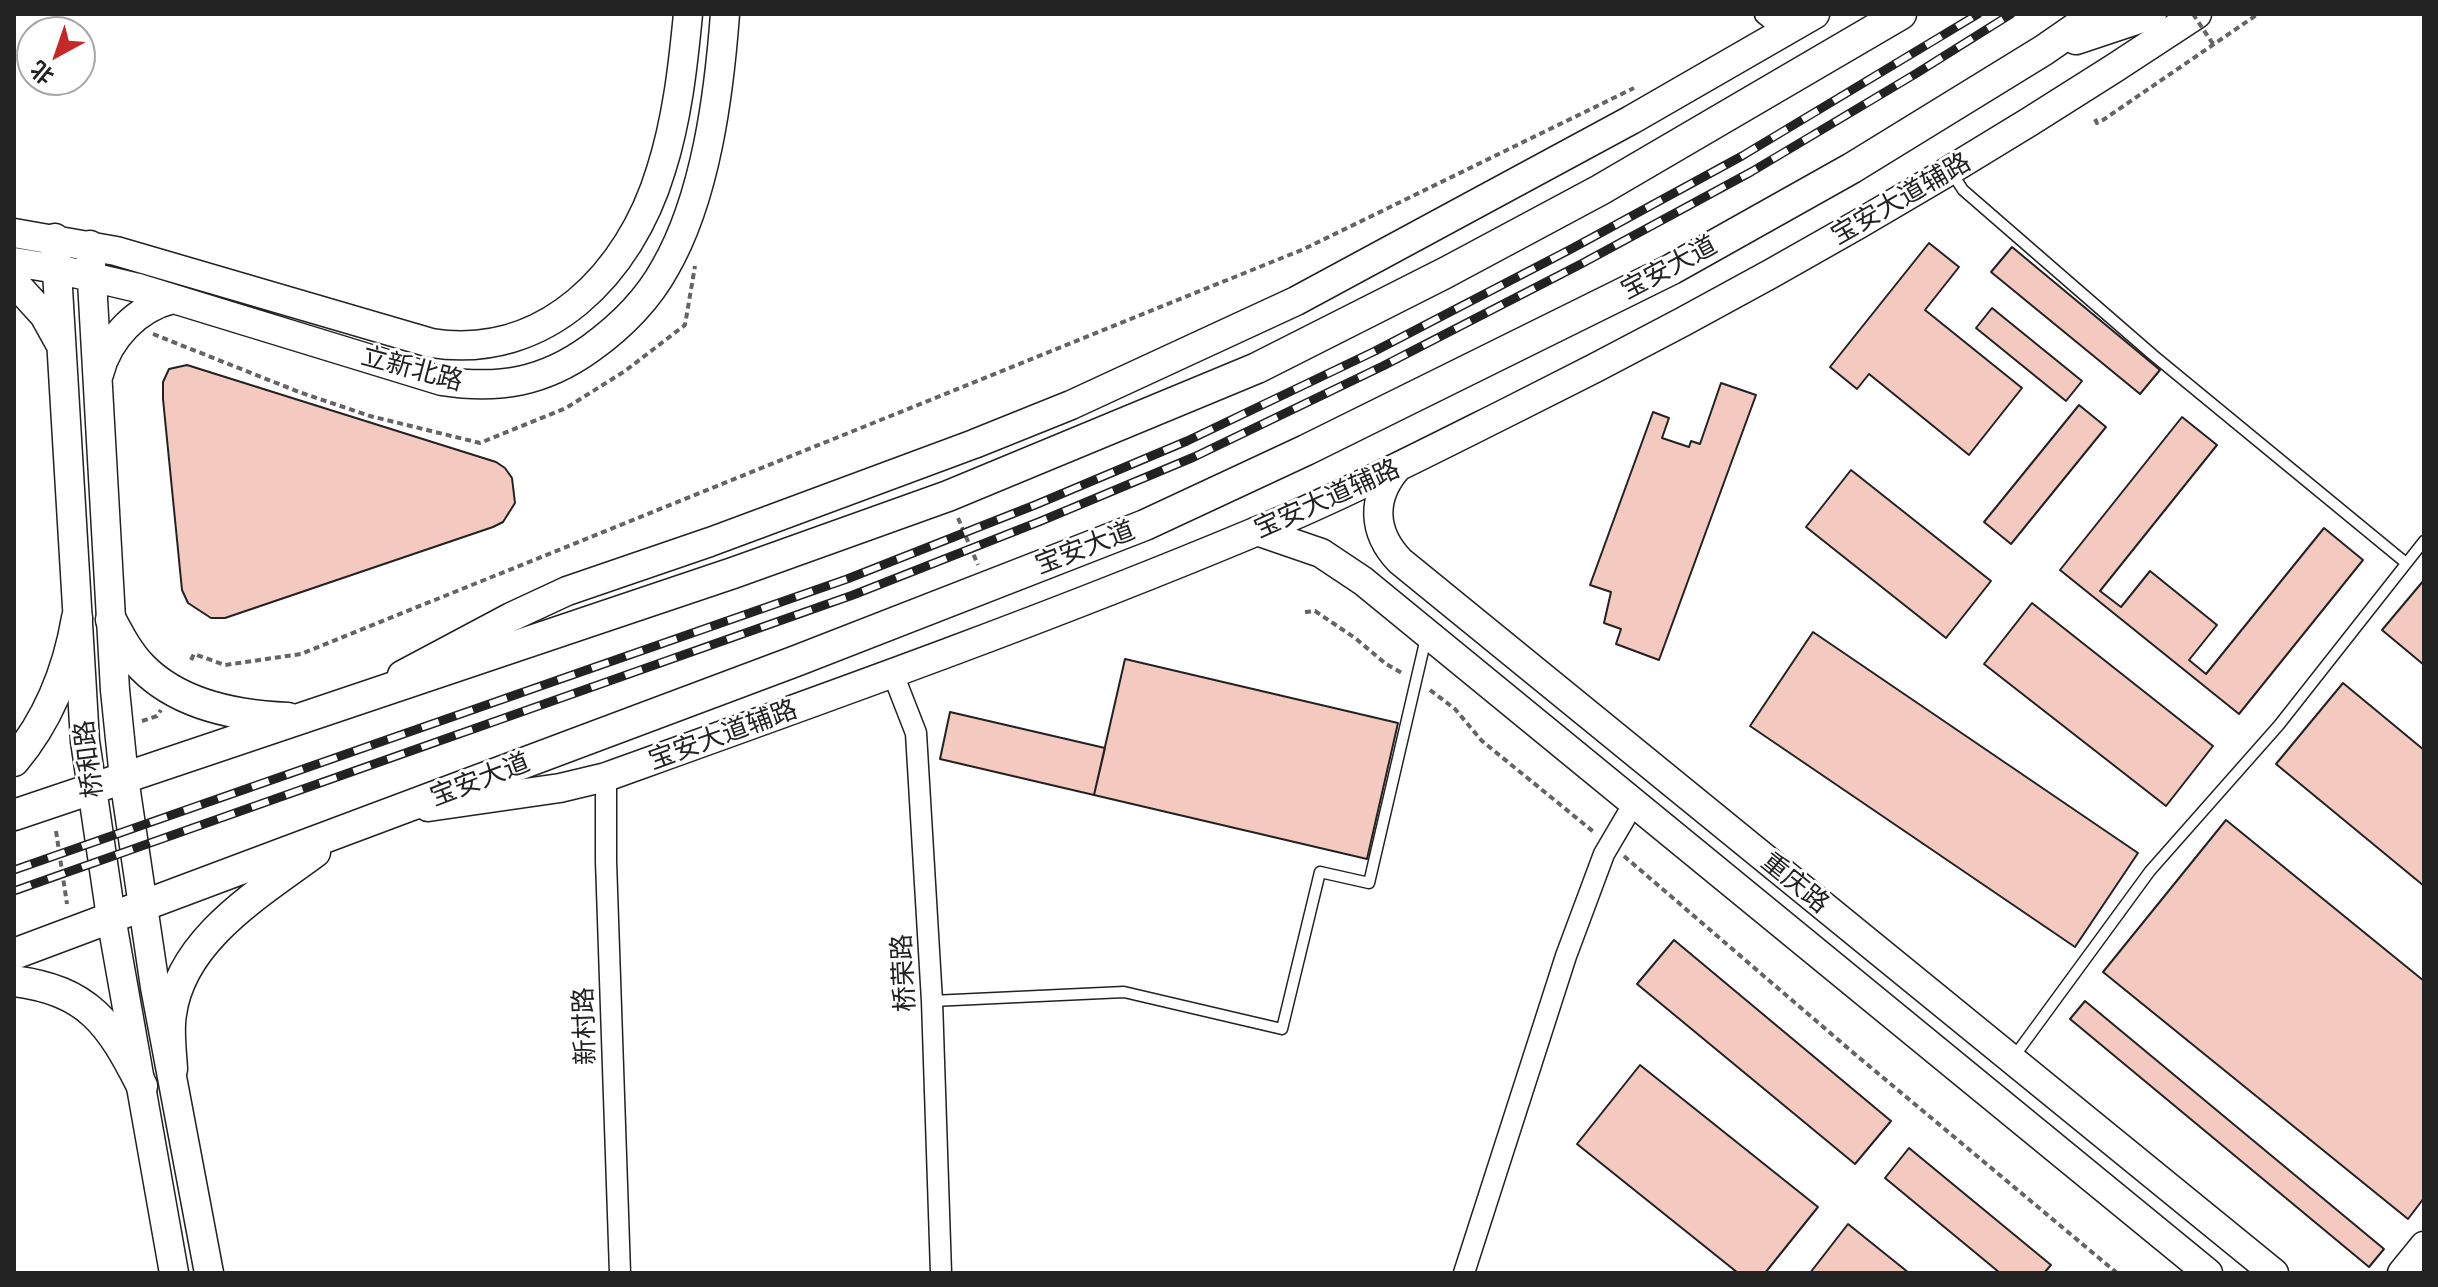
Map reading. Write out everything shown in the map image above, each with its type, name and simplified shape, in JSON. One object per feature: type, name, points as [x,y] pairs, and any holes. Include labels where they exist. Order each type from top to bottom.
[{"type":"main road","name":"立新北路","points":[[14,233],[90,245],[180,268],[431,343],[484,346],[521,337],[572,307],[614,262],[650,202],[672,129],[688,14]]},
{"type":"main road","name":"立新北路","points":[[14,262],[92,276],[450,382],[477,386],[507,384],[540,376],[602,340],[629,315],[656,283],[672,255],[698,183],[722,54],[725,14]]},
{"type":"main road","points":[[353,701],[511,617],[567,591],[947,455],[1071,405],[1268,314],[1631,120],[1776,23],[1815,14]]},
{"type":"main road","points":[[14,815],[733,573],[948,496],[1257,368],[1600,190],[1901,14]]},
{"type":"main road","name":"宝安大道","points":[[14,954],[385,817],[1145,525],[1306,450],[1672,269],[1852,168],[2044,50],[2096,14]]},
{"type":"main road","points":[[2044,50],[2151,14]]},
{"type":"main road","name":"宝安大道辅路","points":[[385,817],[447,803],[560,788],[606,777],[893,674],[1257,531],[1399,467],[1603,365],[1881,213],[2069,99],[2195,14]]},
{"type":"main road","name":"桥和路","points":[[55,238],[85,741],[111,917],[174,1273]]},
{"type":"main road","name":"桥和路","points":[[90,245],[111,620],[124,778],[155,987],[209,1273]]},
{"type":"main road","points":[[14,282],[44,315],[62,354]]},
{"type":"main road","points":[[98,378],[107,353],[129,323],[154,304],[173,299]]},
{"type":"main road","name":"重庆路","points":[[1399,467],[1387,480],[1377,511],[1378,525],[1388,549],[2274,1273]]},
{"type":"main road","name":"重庆路","points":[[1257,531],[1308,547],[1345,567],[2208,1273]]},
{"type":"main road","points":[[14,761],[42,722],[55,697],[66,668],[77,618]]},
{"type":"main road","points":[[111,620],[127,650],[144,669],[188,698],[260,717],[302,718]]},
{"type":"main road","points":[[1499,693],[1524,662]]},
{"type":"main road","points":[[172,1069],[170,1016],[175,992],[187,967],[210,937],[230,918],[341,833]]},
{"type":"main road","points":[[14,981],[45,986],[87,1006],[122,1045],[142,1086]]},
{"type":"main road","points":[[2402,1273],[2424,1246]]},
{"type":"street","name":"桥荣路","points":[[893,674],[916,733],[932,1001],[941,1273]]},
{"type":"street","name":"新村路","points":[[606,777],[620,1273]]},
{"type":"street","points":[[1464,1273],[1566,956],[1604,854],[1634,803]]},
{"type":"lane","points":[[1950,171],[1963,190],[2153,355],[2406,563]]},
{"type":"lane","points":[[2011,1059],[2150,871],[2279,725],[2424,541]]},
{"type":"lane","points":[[932,1001],[1124,992],[1282,1029],[1320,872],[1369,883],[1427,634]]},
{"type":"path","points":[[2195,14],[2213,44]]},
{"type":"path","points":[[2095,119],[2097,123],[2103,120],[2258,14]]},
{"type":"path","points":[[191,660],[194,654],[225,665],[301,654],[1304,249],[1638,85]]},
{"type":"path","points":[[957,516],[981,573]]},
{"type":"path","points":[[1305,612],[1315,611],[1386,664],[1455,709],[1482,741],[1610,844],[1862,1061],[2117,1273]]},
{"type":"path","points":[[132,724],[157,716],[165,703]]},
{"type":"path","points":[[56,831],[67,904]]},
{"type":"building","points":[[1929,243],[1959,267],[1925,310],[2022,388],[1969,455],[1869,374],[1857,389],[1830,367]]},
{"type":"building","points":[[2012,247],[2160,370],[2140,394],[1991,272]]},
{"type":"building","points":[[1992,308],[2082,381],[2066,401],[1976,328]]},
{"type":"building","points":[[187,365],[496,462],[512,478],[515,503],[503,522],[493,527],[225,618],[211,618],[188,603],[182,590],[163,399],[163,382],[169,369]]},
{"type":"building","points":[[1721,383],[1756,395],[1659,660],[1616,644],[1621,629],[1604,623],[1611,592],[1590,585],[1653,412],[1669,418],[1662,438],[1689,447],[1691,441],[1700,444]]},
{"type":"building","points":[[2079,405],[2106,427],[2011,544],[1984,522]]},
{"type":"building","points":[[2182,417],[2217,445],[2100,591],[2121,607],[2150,571],[2217,625],[2189,660],[2206,674],[2324,528],[2363,560],[2239,714],[2060,570]]},
{"type":"building","points":[[1851,470],[1991,581],[1946,638],[1806,527]]},
{"type":"building","points":[[2424,580],[2424,665],[2382,630]]},
{"type":"building","points":[[2032,603],[2213,746],[2166,806],[1984,664]]},
{"type":"building","points":[[1813,632],[2138,853],[2075,947],[1750,726]]},
{"type":"building","points":[[1125,659],[1398,723],[1367,859],[1094,795]]},
{"type":"building","points":[[2343,683],[2424,750],[2424,886],[2276,764]]},
{"type":"building","points":[[950,712],[1105,748],[1094,795],[940,759]]},
{"type":"building","points":[[2226,820],[2424,981],[2424,1198],[2408,1219],[2103,972]]},
{"type":"building","points":[[1674,940],[1891,1121],[1855,1164],[1637,984]]},
{"type":"building","points":[[2085,1001],[2384,1249],[2369,1267],[2070,1019]]},
{"type":"building","points":[[1640,1065],[1818,1207],[1765,1273],[1738,1273],[1577,1144]]},
{"type":"building","points":[[1909,1148],[2051,1265],[2044,1273],[2000,1273],[1885,1178]]},
{"type":"building","points":[[1848,1224],[1909,1273],[1810,1273]]},
{"type":"railway","points":[[14,870],[847,579],[1187,441],[1375,351],[1573,248],[1742,156],[1978,14]]},
{"type":"railway","points":[[14,891],[853,595],[1194,457],[1383,366],[1751,172],[2011,14]]}]
